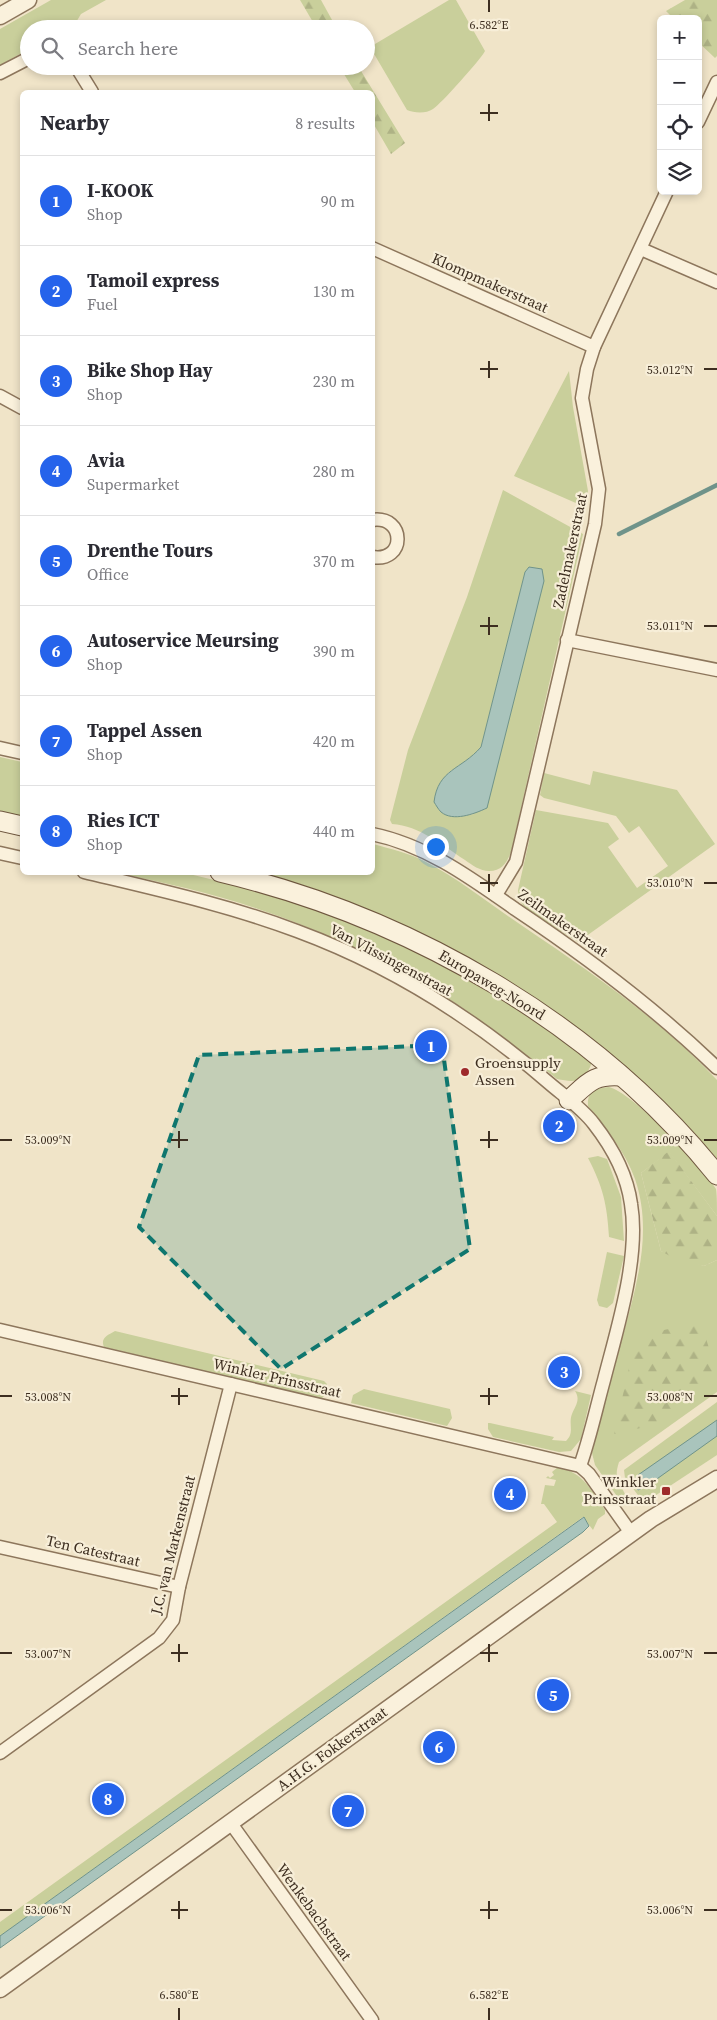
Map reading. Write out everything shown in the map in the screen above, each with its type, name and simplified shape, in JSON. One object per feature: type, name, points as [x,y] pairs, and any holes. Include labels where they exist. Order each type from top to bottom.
[{"type":"main road","points":[[0,821],[20,826]]},
{"type":"main road","name":"Europaweg-Noord","points":[[231,875],[302,894],[393,930],[470,968],[546,1017],[621,1076],[668,1121],[717,1175]]},
{"type":"main road","points":[[569,1100],[597,1077],[608,1075],[621,1076]]},
{"type":"street","points":[[0,16],[28,0]]},
{"type":"street","points":[[0,74],[20,63]]},
{"type":"street","points":[[82,75],[91,90]]},
{"type":"street","points":[[702,114],[717,82]]},
{"type":"street","name":"Zadelmakerstraat","points":[[496,895],[516,862],[598,502],[599,490],[582,398],[587,369],[594,347],[665,195]]},
{"type":"street","name":"Klompmakerstraat","points":[[375,249],[594,347]]},
{"type":"street","points":[[641,249],[717,282]]},
{"type":"street","points":[[0,396],[20,407]]},
{"type":"street","points":[[375,520],[380,519],[392,524],[396,529],[398,542],[396,548],[386,556],[375,557]]},
{"type":"street","points":[[567,640],[717,670]]},
{"type":"street","points":[[0,748],[20,753]]},
{"type":"street","name":"Zeilmakerstraat","points":[[375,835],[399,841],[434,856],[496,895],[618,982],[674,1027],[717,1068]]},
{"type":"street","points":[[0,853],[20,858]]},
{"type":"street","name":"Van Vlissingenstraat","points":[[96,875],[236,910],[298,931],[339,948],[411,985],[450,1009],[523,1061],[594,1124],[620,1164],[631,1204],[632,1218],[630,1263],[618,1326],[589,1442],[580,1466]]},
{"type":"street","name":"Winkler Prinsstraat","points":[[0,1330],[580,1466]]},
{"type":"street","name":"J.C. van Markenstraat","points":[[0,1753],[158,1638],[173,1620],[179,1588],[231,1384]]},
{"type":"street","points":[[580,1466],[589,1474],[631,1533]]},
{"type":"street","name":"A.H.G. Fokkerstraat","points":[[664,1510],[687,1489],[717,1467]]},
{"type":"street","name":"A.H.G. Fokkerstraat","points":[[0,1989],[631,1533],[664,1510],[717,1479]]},
{"type":"street","name":"Ten Catestraat","points":[[0,1547],[179,1588]]},
{"type":"street","name":"Wenkebachstraat","points":[[230,1822],[372,2020]]},
{"type":"highlighted area","points":[[442,1045],[470,1249],[281,1369],[139,1227],[199,1055]]},
{"type":"green space","points":[[51,0],[106,0],[81,14],[77,20],[20,20],[20,54],[0,65],[0,29]]},
{"type":"green space","points":[[300,0],[321,0],[332,20],[312,20]]},
{"type":"green space","points":[[449,0],[456,0],[485,51],[460,82],[433,109],[427,112],[413,112],[407,110],[375,56],[375,44]]},
{"type":"green space","points":[[685,0],[717,0],[717,56],[715,58],[702,46],[702,15],[670,15],[666,11]]},
{"type":"green space","points":[[345,75],[363,75],[373,90],[354,90]]},
{"type":"green space","points":[[375,94],[405,143],[391,154],[375,126]]},
{"type":"green space","points":[[569,371],[573,407],[588,491],[585,507],[514,476]]},
{"type":"green space","points":[[503,490],[583,534],[511,852],[503,865],[494,871],[482,870],[421,832],[392,824],[390,820],[408,750],[467,597]],"holes":[[[525,572],[533,625],[474,814],[461,816],[448,773],[472,757],[481,747]]]},
{"type":"green space","points":[[0,757],[20,762],[20,817],[0,812]]},
{"type":"green space","points":[[593,771],[677,790],[715,844],[578,942],[526,909],[519,900],[518,890],[536,810],[608,823],[619,839],[608,847],[637,888],[668,866],[639,826],[629,833],[616,816],[544,798],[540,795],[544,773],[590,785]]},
{"type":"green space","points":[[375,845],[413,856],[452,877],[625,998],[673,1037],[717,1080],[717,1159],[672,1110],[622,1064],[568,1021],[510,983],[450,948],[388,918],[324,893],[267,875],[375,875]]},
{"type":"green space","points":[[127,875],[193,875],[260,891],[331,914],[420,952],[480,984],[547,1028],[592,1062],[589,1069],[579,1080],[557,1079],[489,1026],[454,1002],[380,960],[281,917],[244,904],[190,889]]},
{"type":"green space","points":[[609,1087],[634,1102],[683,1148],[716,1189],[717,1202],[717,1216],[669,1152],[641,1173],[661,1251],[704,1266],[717,1260],[717,1392],[619,1462],[617,1477],[627,1498],[621,1502],[595,1465],[592,1453],[637,1282],[643,1241],[643,1220],[640,1200],[631,1169],[614,1141],[588,1106],[589,1097],[593,1091]]},
{"type":"green space","points":[[669,1151],[717,1216],[717,1260],[704,1266],[677,1260],[661,1251],[641,1173]]},
{"type":"green space","points":[[598,1156],[607,1159],[621,1197],[624,1241],[609,1237],[603,1196],[588,1158]]},
{"type":"green space","points":[[607,1252],[624,1256],[613,1303],[607,1308],[599,1306],[597,1300]]},
{"type":"green space","points":[[701,1322],[715,1368],[713,1383],[659,1423],[614,1435],[636,1336]]},
{"type":"green space","points":[[115,1331],[324,1381],[327,1384],[324,1396],[321,1399],[104,1347],[104,1339]]},
{"type":"green space","points":[[364,1389],[450,1409],[452,1418],[447,1426],[351,1403],[353,1395]]},
{"type":"green space","points":[[575,1391],[591,1395],[581,1439],[571,1451],[559,1452],[493,1437],[488,1429],[488,1423],[490,1423],[554,1437],[552,1440],[566,1441],[571,1432],[571,1418],[577,1403]]},
{"type":"green space","points":[[717,1402],[717,1455],[644,1503],[625,1478],[624,1470]]},
{"type":"green space","points":[[558,1467],[581,1478],[605,1510],[605,1514],[598,1519],[593,1530],[583,1517],[0,1936],[0,1922],[557,1522],[544,1504],[541,1504],[545,1485],[554,1486],[556,1480],[546,1478],[554,1475],[552,1472]]},
{"type":"water","points":[[529,567],[542,569],[544,581],[487,808],[464,816],[446,815],[440,811],[434,802],[436,791],[445,776],[481,747],[525,572]]},
{"type":"water","points":[[717,1420],[717,1436],[647,1486],[638,1490],[632,1483],[638,1475]]},
{"type":"water","points":[[584,1517],[589,1526],[583,1532],[0,1948],[0,1936]]},
{"type":"waterway","points":[[619,534],[717,485]]},
{"type":"place","name":"I-KOOK","points":[[431,1046]]},
{"type":"place","name":"Groensupply Assen","points":[[465,1072]]},
{"type":"place","name":"Tamoil express","points":[[559,1126]]},
{"type":"place","name":"Bike Shop Hay","points":[[564,1372]]},
{"type":"place","name":"Winkler Prinsstraat","points":[[666,1491]]},
{"type":"place","name":"Avia","points":[[510,1494]]},
{"type":"place","name":"Drenthe Tours","points":[[553,1695]]},
{"type":"place","name":"Autoservice Meursing","points":[[439,1747]]},
{"type":"place","name":"Ries ICT","points":[[108,1799]]},
{"type":"place","name":"Tappel Assen","points":[[348,1811]]}]
